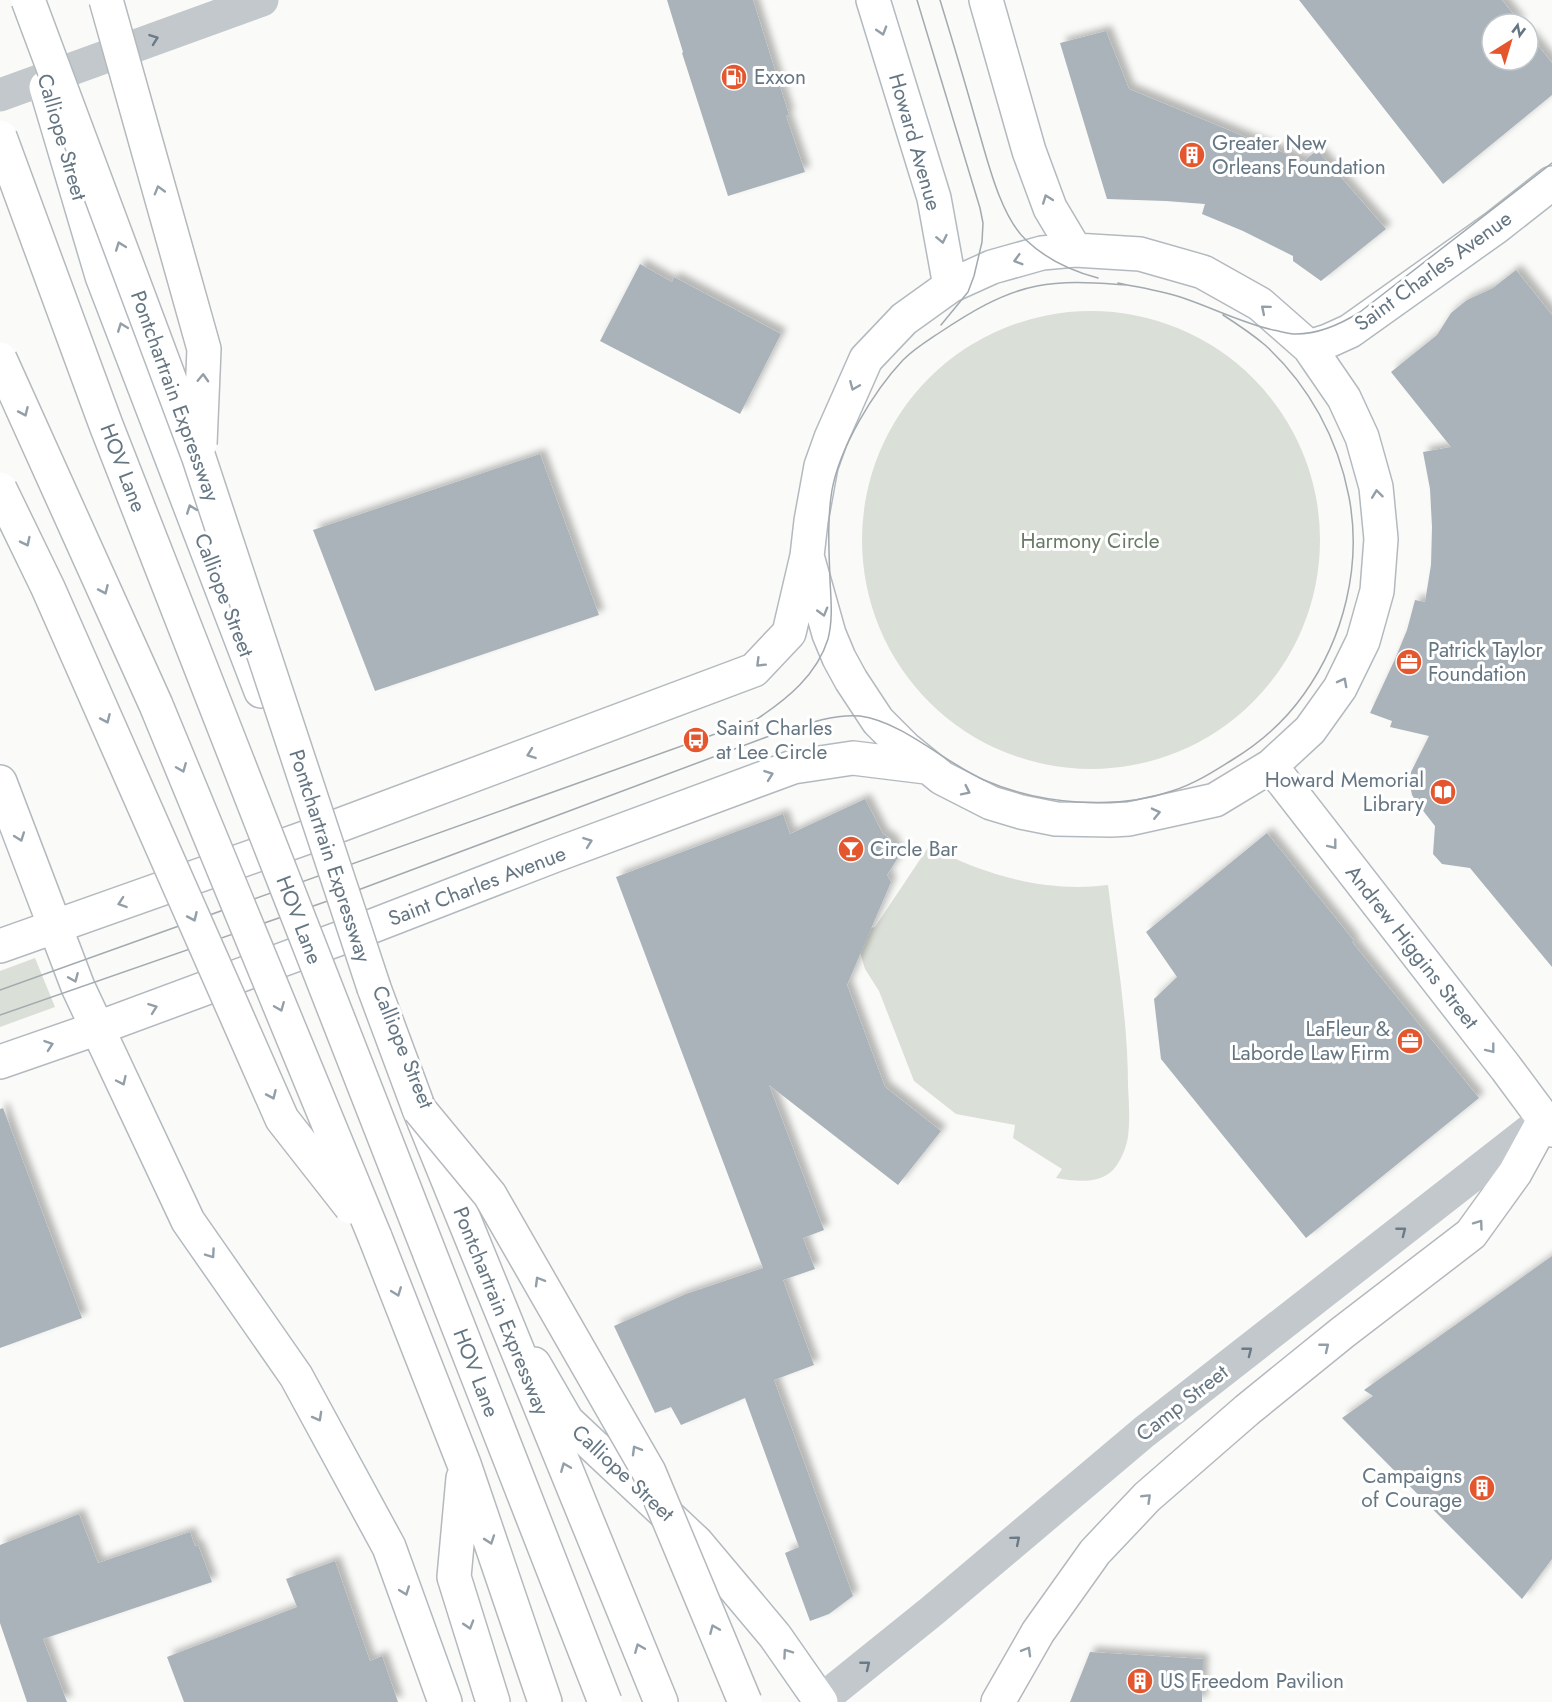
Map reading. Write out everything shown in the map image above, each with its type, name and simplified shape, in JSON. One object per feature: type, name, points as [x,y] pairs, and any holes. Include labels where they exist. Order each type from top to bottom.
[{"type":"main road","name":"Calliope Street","points":[[29,0],[44,78],[102,276],[316,834],[521,1341],[567,1421],[697,1543],[775,1636],[819,1702]]},
{"type":"main road","name":"Pontchartrain Expressway","points":[[29,0],[199,458],[374,988],[419,1109],[661,1702]]},
{"type":"main road","points":[[106,0],[204,349],[199,458]]},
{"type":"main road","name":"Howard Avenue","points":[[873,0],[934,198],[950,286]]},
{"type":"main road","points":[[986,0],[1029,151],[1050,208],[1075,250]]},
{"type":"main road","name":"HOV Lane","points":[[0,137],[106,424],[605,1702]]},
{"type":"main road","name":"Saint Charles Avenue","points":[[1309,347],[1350,331],[1496,227],[1552,183]]},
{"type":"main road","name":"Saint Charles Avenue","points":[[0,945],[316,834],[754,670],[789,633],[807,555],[821,466],[866,359],[904,319],[950,286],[992,267],[1042,253],[1075,250],[1140,254],[1203,272],[1260,304],[1309,347],[1339,390],[1362,437],[1376,487],[1381,539],[1377,591],[1363,641],[1340,688],[1310,730],[1271,766],[1215,800],[1129,819],[1111,820],[1056,819],[1007,808],[958,787],[926,767],[878,721],[851,680],[829,634],[807,555]]},
{"type":"main road","points":[[0,359],[156,705],[375,1237],[465,1464],[545,1702]]},
{"type":"main road","points":[[0,489],[48,588],[282,1119],[375,1237]]},
{"type":"main road","name":"Saint Charles Avenue","points":[[0,1062],[357,932],[793,767],[853,758],[926,767]]},
{"type":"main road","name":"Andrew Higgins Street","points":[[1271,766],[1549,1121]]},
{"type":"main road","points":[[0,783],[78,987],[188,1221],[296,1376],[389,1547],[445,1702]]},
{"type":"main road","points":[[419,1109],[490,1196],[649,1472],[745,1702]]},
{"type":"main road","points":[[998,1702],[1038,1632],[1095,1552],[1147,1497],[1247,1410],[1342,1333],[1471,1234],[1549,1121]]},
{"type":"main road","points":[[465,1464],[454,1576],[493,1702]]},
{"type":"street","points":[[0,95],[262,0]]},
{"type":"street","name":"Camp Street","points":[[819,1702],[941,1604],[1144,1432],[1549,1121]]},
{"type":"green space","name":"Harmony Circle","points":[[1091,311],[1136,315],[1179,328],[1218,350],[1253,378],[1281,413],[1303,452],[1316,495],[1320,540],[1316,585],[1303,628],[1281,667],[1253,702],[1218,730],[1179,752],[1136,765],[1091,769],[1046,765],[1003,752],[964,730],[929,702],[901,667],[879,628],[866,585],[862,540],[866,495],[879,452],[901,413],[929,378],[964,350],[1003,328],[1046,315]]},
{"type":"green space","points":[[929,846],[993,873],[1038,884],[1084,887],[1108,885],[1124,1011],[1129,1118],[1128,1137],[1121,1159],[1107,1175],[1086,1181],[1056,1178],[1062,1169],[1013,1138],[1015,1125],[956,1114],[914,1081],[879,991],[865,969],[860,952],[844,936],[875,927]]},
{"type":"green space","points":[[35,958],[55,1007],[0,1027],[0,971]]},
{"type":"building","points":[[667,0],[753,0],[789,115],[786,116],[805,172],[728,196]]},
{"type":"building","points":[[1299,0],[1502,0],[1512,12],[1480,12],[1480,72],[1540,72],[1540,48],[1552,63],[1552,95],[1443,184]]},
{"type":"building","name":"Greater New Orleans Foundation","points":[[1106,31],[1129,89],[1304,161],[1317,150],[1386,229],[1321,281],[1293,261],[1293,256],[1202,214],[1205,204],[1107,199],[1060,43]]},
{"type":"building","points":[[640,264],[672,282],[674,277],[781,334],[740,414],[600,341]]},
{"type":"building","points":[[1516,270],[1552,315],[1552,967],[1470,868],[1442,864],[1433,854],[1435,826],[1412,795],[1410,785],[1411,772],[1429,736],[1390,727],[1392,721],[1370,713],[1407,630],[1415,600],[1425,602],[1431,565],[1432,527],[1430,489],[1423,452],[1451,447],[1391,372],[1437,335],[1451,313],[1467,300],[1493,288]]},
{"type":"building","points":[[540,454],[599,615],[375,691],[313,530]]},
{"type":"building","points":[[865,799],[883,834],[892,840],[899,856],[887,875],[891,882],[847,985],[885,1087],[941,1131],[898,1185],[769,1085],[824,1230],[803,1238],[815,1269],[783,1280],[814,1365],[774,1380],[853,1596],[829,1614],[810,1621],[785,1553],[799,1547],[745,1398],[681,1425],[671,1407],[655,1413],[614,1326],[686,1294],[763,1268],[616,877],[783,814],[790,834]]},
{"type":"building","points":[[1267,833],[1479,1098],[1306,1238],[1161,1059],[1154,999],[1177,977],[1146,932]]},
{"type":"building","points":[[3,1108],[82,1318],[0,1348],[0,1109]]},
{"type":"building","name":"Campaigns of Courage","points":[[1552,1256],[1552,1559],[1522,1599],[1342,1418],[1373,1396],[1364,1390]]},
{"type":"building","points":[[79,1514],[98,1563],[190,1532],[195,1546],[198,1545],[212,1582],[43,1639],[67,1702],[27,1702],[0,1623],[0,1545]]},
{"type":"building","points":[[335,1561],[370,1661],[382,1656],[398,1702],[184,1702],[167,1657],[297,1607],[286,1579]]},
{"type":"building","name":"US Freedom Pavilion","points":[[1090,1652],[1203,1659],[1202,1702],[1070,1702]]},
{"type":"tram line","points":[[917,0],[983,223],[982,242],[968,292],[941,325]]},
{"type":"tram line","points":[[940,0],[989,166],[1008,215],[1026,240],[1050,259],[1098,278]]},
{"type":"tram line","points":[[1118,283],[1178,296],[1239,320],[1290,334],[1305,334],[1321,330],[1360,312],[1552,163]]},
{"type":"tram line","points":[[0,990],[757,719],[800,685],[823,652],[830,632],[829,512],[836,473],[859,421],[892,373],[907,356],[930,339],[974,311],[1011,293],[1059,283],[1127,285]]},
{"type":"tram line","points":[[0,1015],[342,896],[764,738],[824,719],[860,716],[876,720],[908,734],[984,780],[1029,795],[1053,799],[1102,803],[1126,801],[1180,788],[1210,773],[1262,739],[1289,713],[1304,694],[1330,649],[1339,625],[1351,574],[1353,549],[1349,497],[1344,475],[1319,414],[1308,395],[1281,361],[1260,341],[1223,315]]},
{"type":"place","name":"Exxon","points":[[734,77]]},
{"type":"place","name":"Greater New Orleans Foundation","points":[[1192,155]]},
{"type":"place","name":"Patrick Taylor Foundation","points":[[1409,662]]},
{"type":"place","name":"Saint Charles at Lee Circle","points":[[696,740]]},
{"type":"place","name":"Howard Memorial Library","points":[[1443,792]]},
{"type":"place","name":"Circle Bar","points":[[851,849]]},
{"type":"place","name":"LaFleur & Laborde Law Firm","points":[[1410,1041]]},
{"type":"place","name":"Campaigns of Courage","points":[[1482,1488]]},
{"type":"place","name":"US Freedom Pavilion","points":[[1140,1681]]}]
